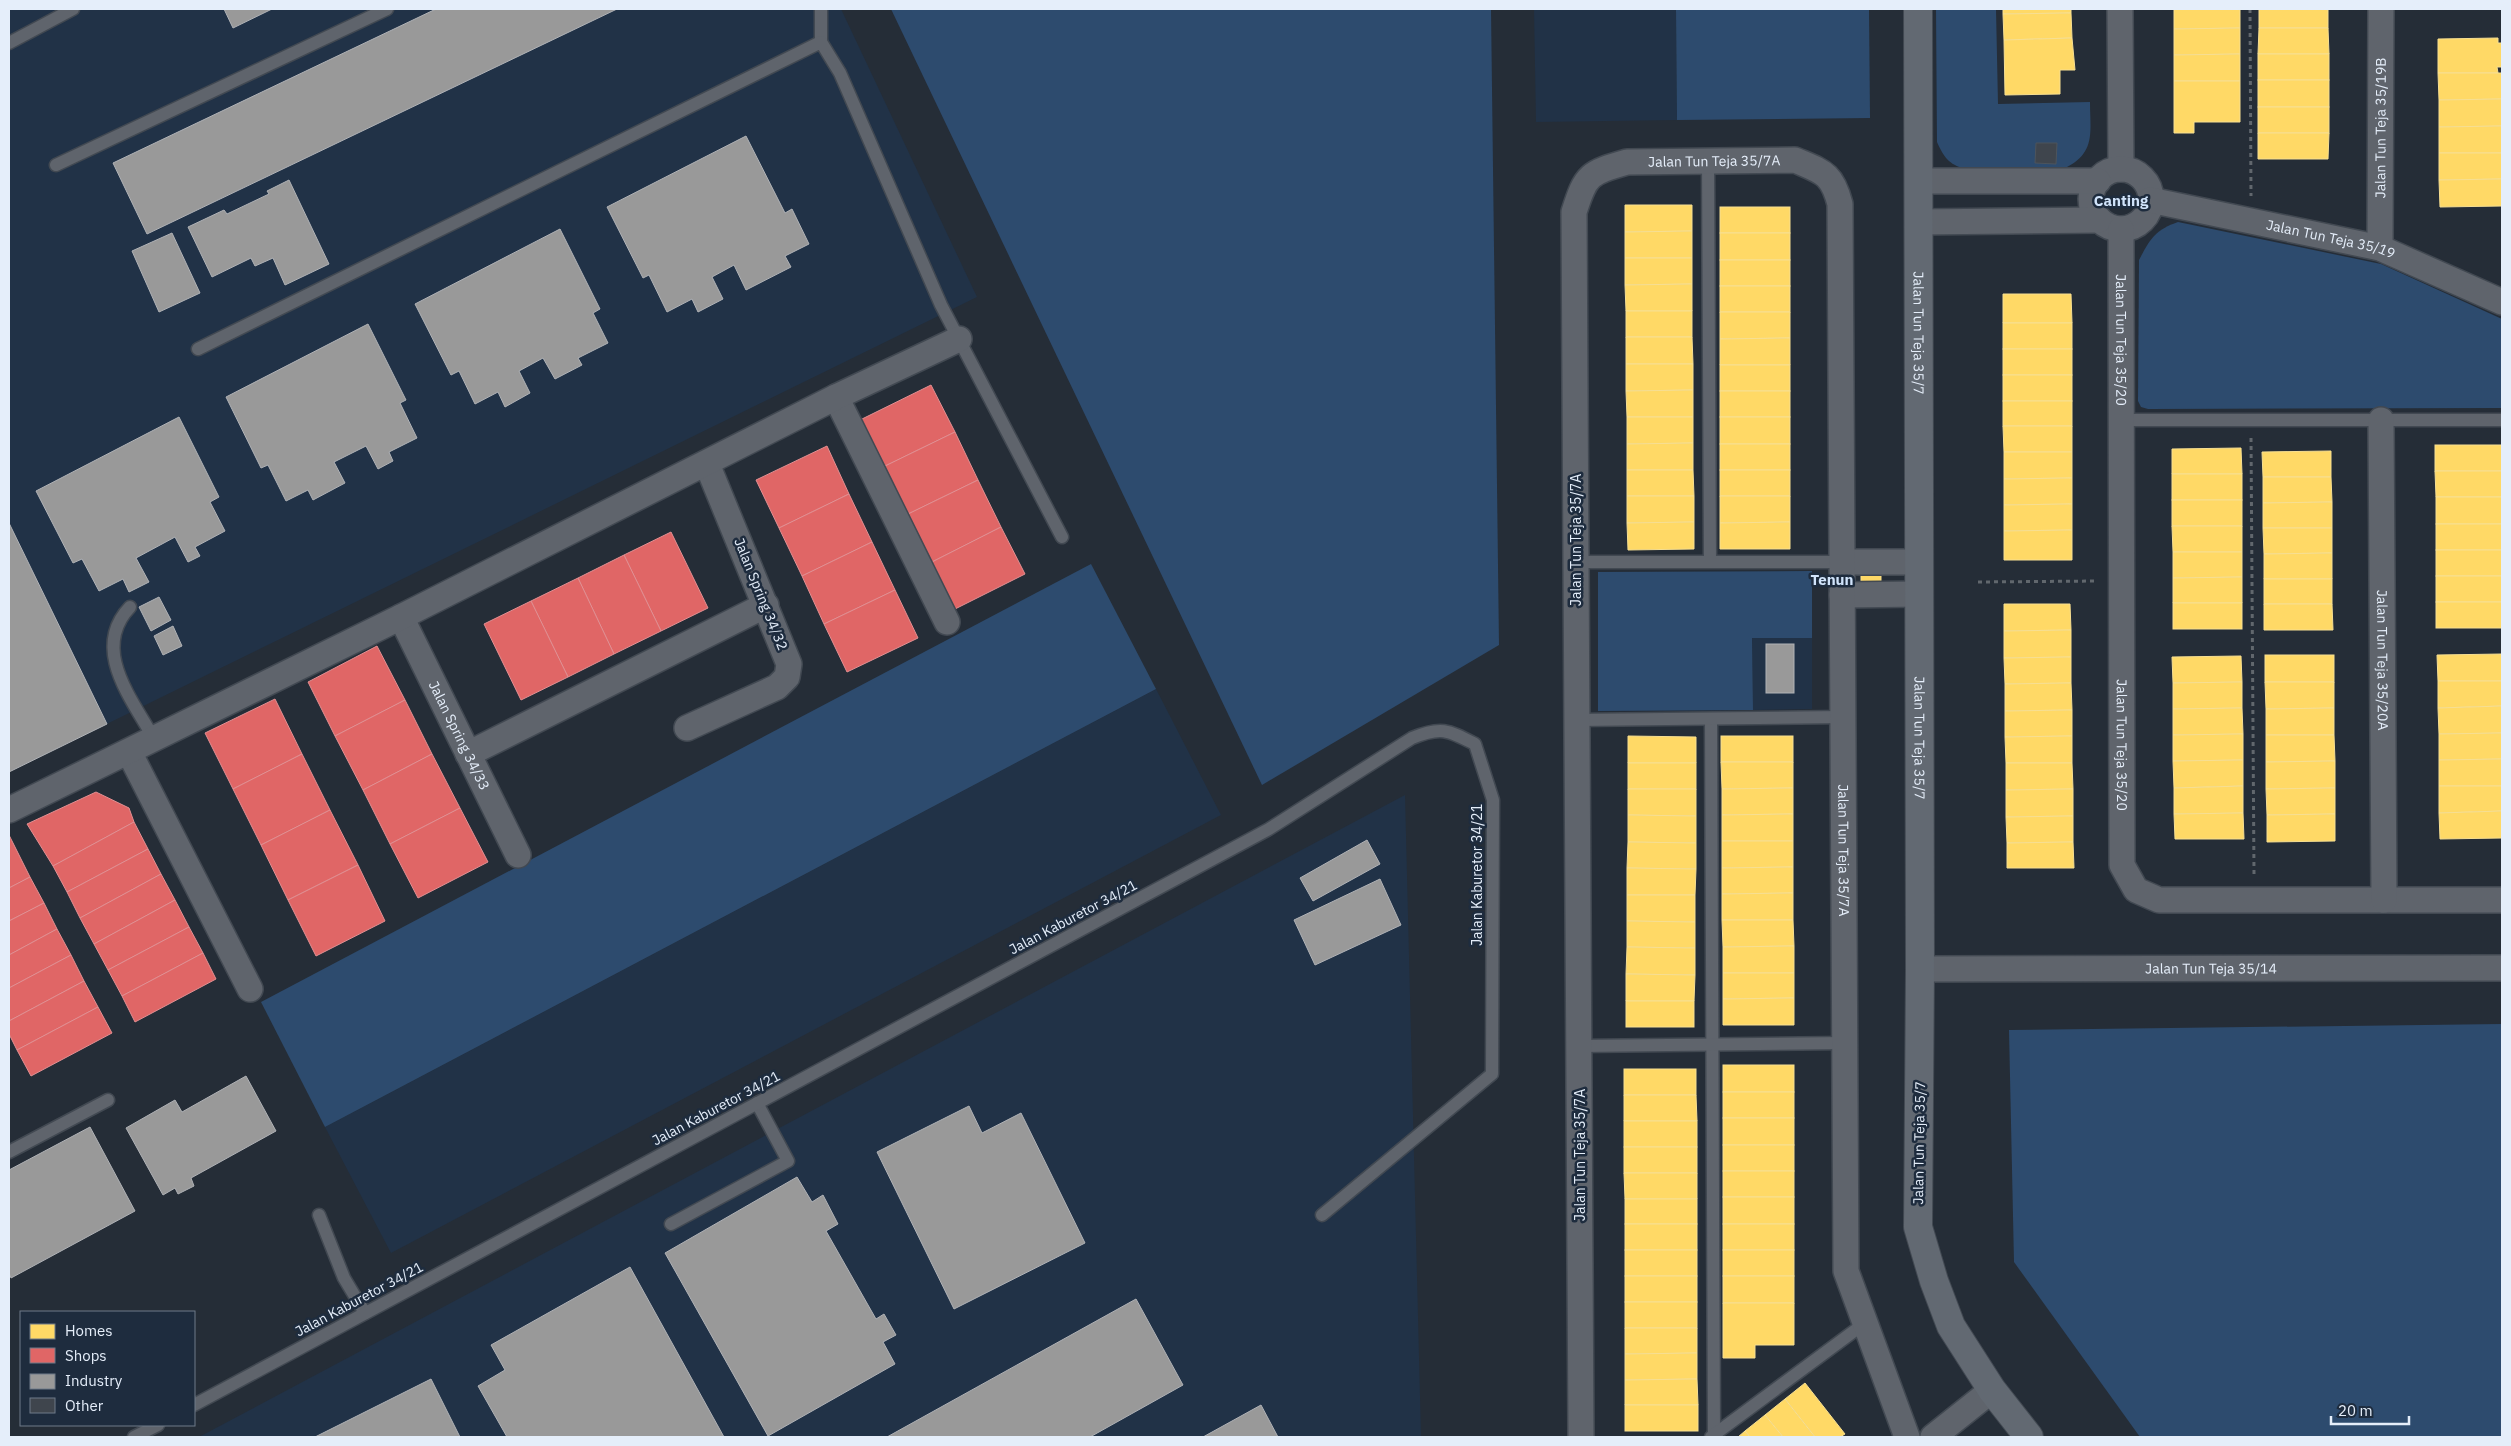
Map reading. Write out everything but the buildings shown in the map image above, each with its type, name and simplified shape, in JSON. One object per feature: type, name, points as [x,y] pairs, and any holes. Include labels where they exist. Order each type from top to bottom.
[{"type":"street","name":"Jalan Tun Teja 35/7","points":[[1918,9],[1920,969],[1918,1227],[1934,1282],[1951,1326],[1992,1390],[2029,1437]]},
{"type":"street","points":[[2120,9],[2120,169]]},
{"type":"street","name":"Jalan Tun Teja 35/19B","points":[[2380,248],[2381,9]]},
{"type":"street","name":"Jalan Tun Teja 35/7A","points":[[1581,1437],[1574,212],[1583,183],[1602,169],[1627,162],[1795,160],[1818,169],[1834,182],[1840,204],[1846,1271],[1906,1437]]},
{"type":"street","points":[[1919,222],[2135,225],[2146,214],[2150,200],[2149,192],[2142,178],[2129,171],[2120,169],[2106,173],[2098,181],[2091,198],[2092,206],[2110,224]]},
{"type":"street","points":[[1919,181],[2098,181]]},
{"type":"street","name":"Jalan Tun Teja 35/19","points":[[2150,200],[2380,248],[2502,302]]},
{"type":"street","name":"Jalan Tun Teja 35/20","points":[[2110,224],[2121,420],[2122,865],[2136,890],[2159,900],[2502,900]]},
{"type":"street","points":[[9,810],[401,617],[707,464],[836,397],[959,339]]},
{"type":"street","points":[[836,397],[947,622]]},
{"type":"street","name":"Jalan Tun Teja 35/20A","points":[[2380,420],[2384,900]]},
{"type":"street","name":"Jalan Spring 34/32","points":[[687,728],[777,687],[787,677],[789,664],[707,464]]},
{"type":"street","points":[[1842,562],[1919,562]]},
{"type":"street","points":[[1842,595],[1919,594]]},
{"type":"street","points":[[468,754],[766,605]]},
{"type":"street","name":"Jalan Spring 34/33","points":[[401,617],[518,855]]},
{"type":"street","points":[[129,752],[250,989]]},
{"type":"street","name":"Jalan Tun Teja 35/14","points":[[1920,969],[2502,968]]},
{"type":"street","points":[[1933,1437],[1992,1390]]},
{"type":"lane","points":[[9,43],[73,9]]},
{"type":"lane","points":[[56,166],[387,9]]},
{"type":"lane","points":[[821,9],[821,42],[840,73],[941,305],[1062,537]]},
{"type":"lane","points":[[198,349],[821,42]]},
{"type":"lane","points":[[1708,161],[1710,561]]},
{"type":"lane","points":[[2121,420],[2502,420]]},
{"type":"lane","points":[[1576,562],[1842,562]]},
{"type":"lane","points":[[130,608],[119,619],[114,637],[113,655],[120,678],[154,739]]},
{"type":"lane","points":[[1577,720],[1843,717]]},
{"type":"lane","points":[[1710,718],[1713,1045],[1712,1436]]},
{"type":"lane","name":"Jalan Kaburetor 34/21","points":[[195,1404],[1269,829],[1412,738],[1432,729],[1449,730],[1475,744],[1493,800],[1492,1074],[1322,1215]]},
{"type":"lane","points":[[1579,1046],[1846,1043]]},
{"type":"lane","points":[[9,1152],[108,1100]]},
{"type":"lane","points":[[671,1224],[788,1161],[757,1103]]},
{"type":"lane","points":[[319,1215],[344,1278],[365,1313]]},
{"type":"lane","points":[[1712,1436],[1865,1322]]},
{"type":"lane","points":[[134,1437],[156,1426]]},
{"type":"path","points":[[2250,9],[2251,197]]},
{"type":"path","points":[[2251,420],[2254,876]]},
{"type":"path","points":[[1978,582],[2097,581]]},
{"type":"shaded area","points":[[9,9],[841,9],[977,297],[9,772]]},
{"type":"shaded area","points":[[891,9],[1491,9],[1499,645],[1262,785]]},
{"type":"shaded area","points":[[1534,9],[1676,9],[1677,120],[1536,122]]},
{"type":"shaded area","points":[[1676,9],[1869,9],[1870,118],[1677,120]]},
{"type":"shaded area","points":[[1936,9],[1996,9],[1998,104],[2090,102],[2089,140],[2083,155],[2067,167],[1962,168],[1946,158],[1937,142]]},
{"type":"shaded area","points":[[2178,222],[2381,264],[2502,319],[2502,408],[2148,409],[2141,407],[2138,401],[2139,260],[2146,246],[2158,232]]},
{"type":"shaded area","points":[[1091,564],[1156,689],[325,1127],[261,1002]]},
{"type":"shaded area","points":[[1812,571],[1812,638],[1752,638],[1753,710],[1598,711],[1598,572]]},
{"type":"shaded area","points":[[1752,638],[1812,638],[1812,709],[1753,710]]},
{"type":"shaded area","points":[[1156,689],[1221,815],[391,1253],[325,1127]]},
{"type":"shaded area","points":[[1405,795],[1421,1437],[199,1437]]},
{"type":"shaded area","points":[[2502,1024],[2502,1437],[2140,1437],[2014,1262],[2009,1030]]},
{"type":"district","name":"Canting","points":[[2121,200]]},
{"type":"district","name":"Tenun","points":[[1832,579]]}]
